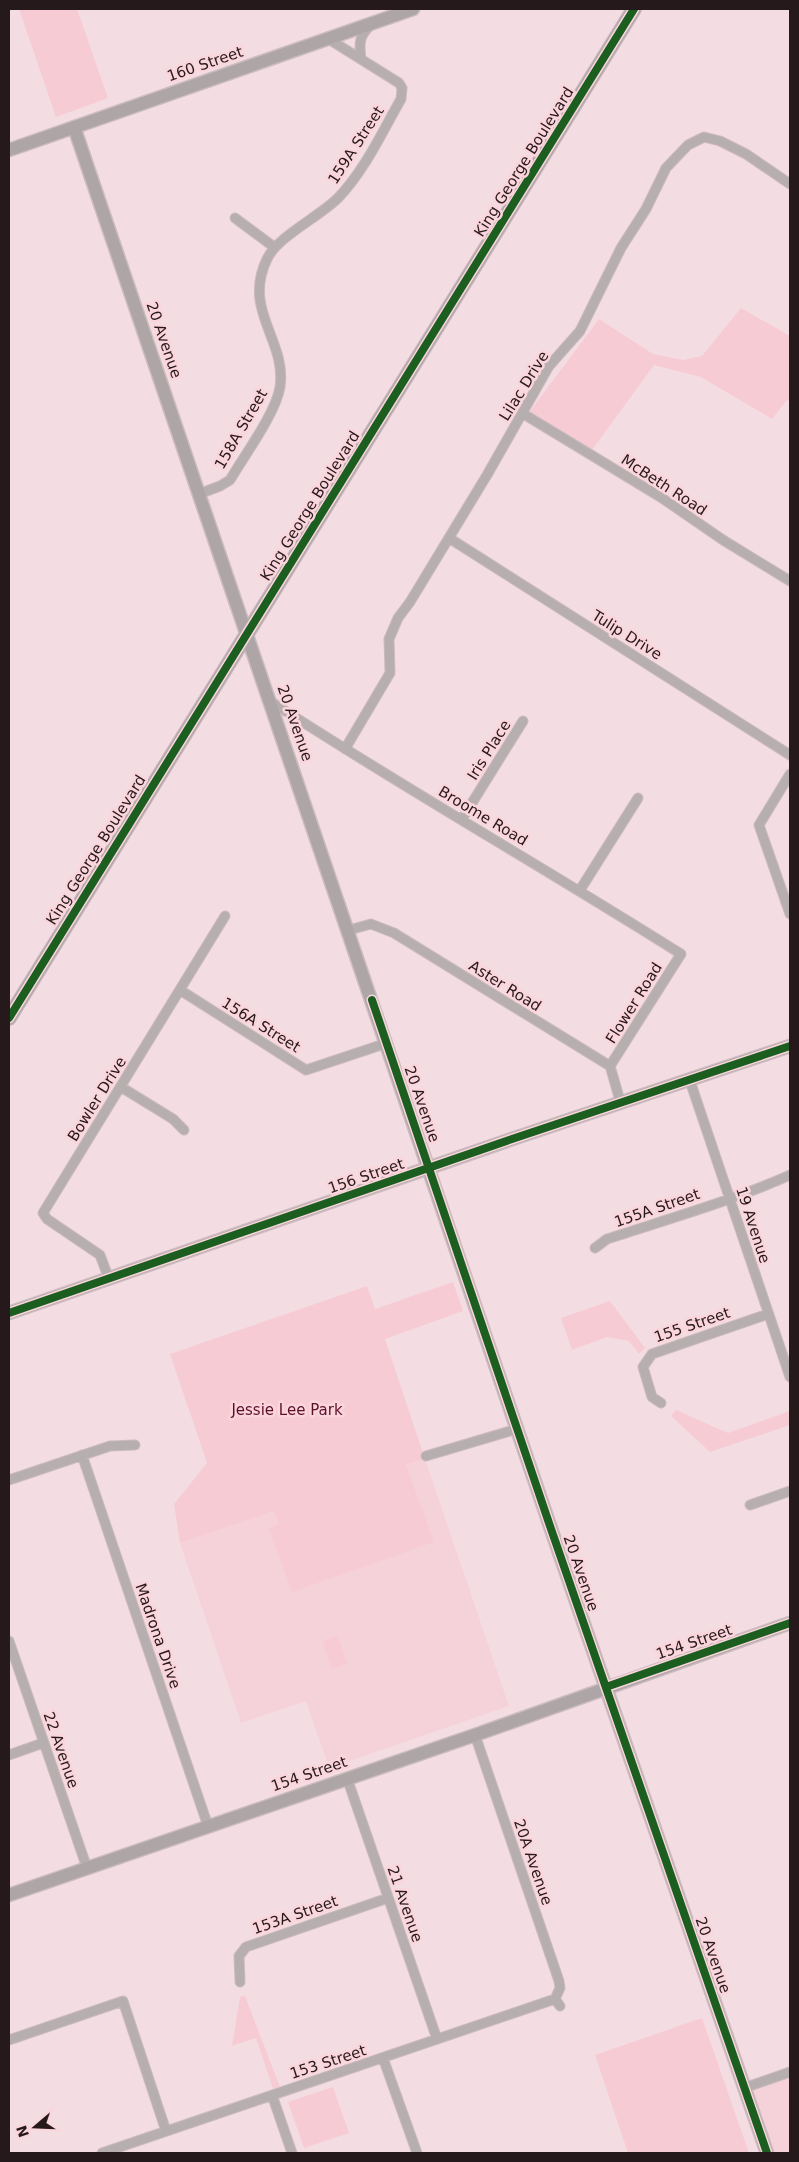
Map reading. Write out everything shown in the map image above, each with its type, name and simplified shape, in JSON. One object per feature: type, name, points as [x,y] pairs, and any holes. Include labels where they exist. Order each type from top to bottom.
[{"type":"main road","name":"King George Boulevard","points":[[9,1018],[634,9]]},
{"type":"street","name":"160 Street","points":[[9,150],[413,9]]},
{"type":"street","points":[[361,59],[359,42],[364,32],[373,22]]},
{"type":"street","points":[[327,38],[361,59]]},
{"type":"street","name":"159A Street","points":[[274,247],[336,200],[351,184],[401,99],[402,88],[399,83],[361,59]]},
{"type":"street","name":"20 Avenue","points":[[74,127],[349,930],[517,1429],[767,2153]]},
{"type":"street","name":"Lilac Drive","points":[[345,749],[390,673],[388,639],[398,618],[449,538],[549,366],[580,331],[621,248],[646,209],[666,168],[688,145],[704,137],[720,141],[746,154],[790,184]]},
{"type":"street","points":[[235,218],[274,247]]},
{"type":"street","name":"158A Street","points":[[199,494],[230,480],[276,403],[280,387],[281,367],[259,304],[259,286],[262,272],[267,258],[274,247]]},
{"type":"street","name":"McBeth Road","points":[[522,413],[662,498],[723,540],[790,581]]},
{"type":"street","name":"Tulip Drive","points":[[449,538],[790,756]]},
{"type":"street","name":"Broome Road","points":[[270,701],[345,749],[580,890],[681,954]]},
{"type":"street","name":"Iris Place","points":[[462,819],[524,721]]},
{"type":"street","points":[[790,774],[759,825],[790,914]]},
{"type":"street","points":[[580,890],[638,798]]},
{"type":"street","name":"Bowler Drive","points":[[108,1279],[100,1255],[47,1219],[43,1213],[122,1087],[225,916]]},
{"type":"street","name":"Aster Road","points":[[349,930],[371,924],[394,933],[610,1066]]},
{"type":"street","name":"Flower Road","points":[[610,1066],[681,954]]},
{"type":"street","name":"156A Street","points":[[180,990],[306,1070],[387,1042]]},
{"type":"street","name":"156 Street","points":[[9,1313],[790,1046]]},
{"type":"street","points":[[610,1066],[621,1104]]},
{"type":"street","name":"19 Avenue","points":[[690,1081],[790,1377]]},
{"type":"street","points":[[122,1087],[173,1119],[184,1130]]},
{"type":"street","name":"155A Street","points":[[595,1248],[606,1239],[741,1196],[790,1175]]},
{"type":"street","name":"155 Street","points":[[661,1403],[652,1397],[643,1366],[652,1354],[768,1314]]},
{"type":"street","points":[[426,1456],[517,1429]]},
{"type":"street","points":[[9,1480],[110,1446],[135,1445]]},
{"type":"street","name":"Madrona Drive","points":[[82,1455],[208,1826]]},
{"type":"street","points":[[750,1505],[790,1491]]},
{"type":"street","name":"154 Street","points":[[9,1895],[790,1623]]},
{"type":"street","name":"22 Avenue","points":[[9,1642],[87,1868]]},
{"type":"street","name":"20A Avenue","points":[[475,1734],[560,1981],[557,2002]]},
{"type":"street","points":[[9,1755],[43,1743]]},
{"type":"street","name":"21 Avenue","points":[[347,1778],[437,2039]]},
{"type":"street","name":"153A Street","points":[[240,1982],[239,1956],[246,1947],[388,1898]]},
{"type":"street","points":[[9,2040],[123,2001],[166,2131]]},
{"type":"street","name":"153 Street","points":[[102,2153],[437,2039],[557,2002]]},
{"type":"street","points":[[383,2058],[417,2153]]},
{"type":"street","points":[[744,2088],[790,2072]]},
{"type":"street","points":[[272,2095],[292,2153]]},
{"type":"shaded area","points":[[425,1459],[509,1706],[329,1768],[306,1701],[241,1723],[180,1543]]},
{"type":"shaded area","points":[[790,2077],[790,2153],[773,2153],[752,2091]]},
{"type":"green space","points":[[19,9],[77,9],[108,98],[56,117]]},
{"type":"green space","points":[[741,308],[790,336],[790,402],[787,400],[772,419],[701,377],[654,365],[592,450],[530,411],[599,319],[653,354],[683,360],[702,356]]},
{"type":"green space","name":"Jessie Lee Park","points":[[453,1282],[463,1311],[385,1339],[425,1459],[406,1465],[434,1542],[292,1592],[269,1528],[279,1524],[274,1511],[180,1543],[174,1504],[207,1463],[170,1354],[367,1286],[375,1309]]},
{"type":"green space","points":[[610,1301],[645,1348],[639,1354],[629,1341],[607,1337],[572,1350],[561,1318]]},
{"type":"green space","points":[[676,1410],[728,1433],[790,1411],[790,1425],[710,1452],[671,1416]]},
{"type":"green space","points":[[338,1636],[347,1664],[332,1669],[323,1641]]},
{"type":"green space","points":[[245,1996],[280,2087],[273,2089],[256,2038],[232,2046],[240,1997]]},
{"type":"green space","points":[[702,2018],[749,2153],[628,2153],[595,2055]]},
{"type":"green space","points":[[333,2087],[349,2133],[304,2148],[288,2102]]},
{"type":"cycle path","points":[[9,1018],[634,9]]},
{"type":"cycle path","points":[[372,1000],[550,1526],[767,2153]]},
{"type":"cycle path","points":[[9,1313],[512,1139],[790,1046]]},
{"type":"cycle path","points":[[606,1687],[790,1623]]}]
